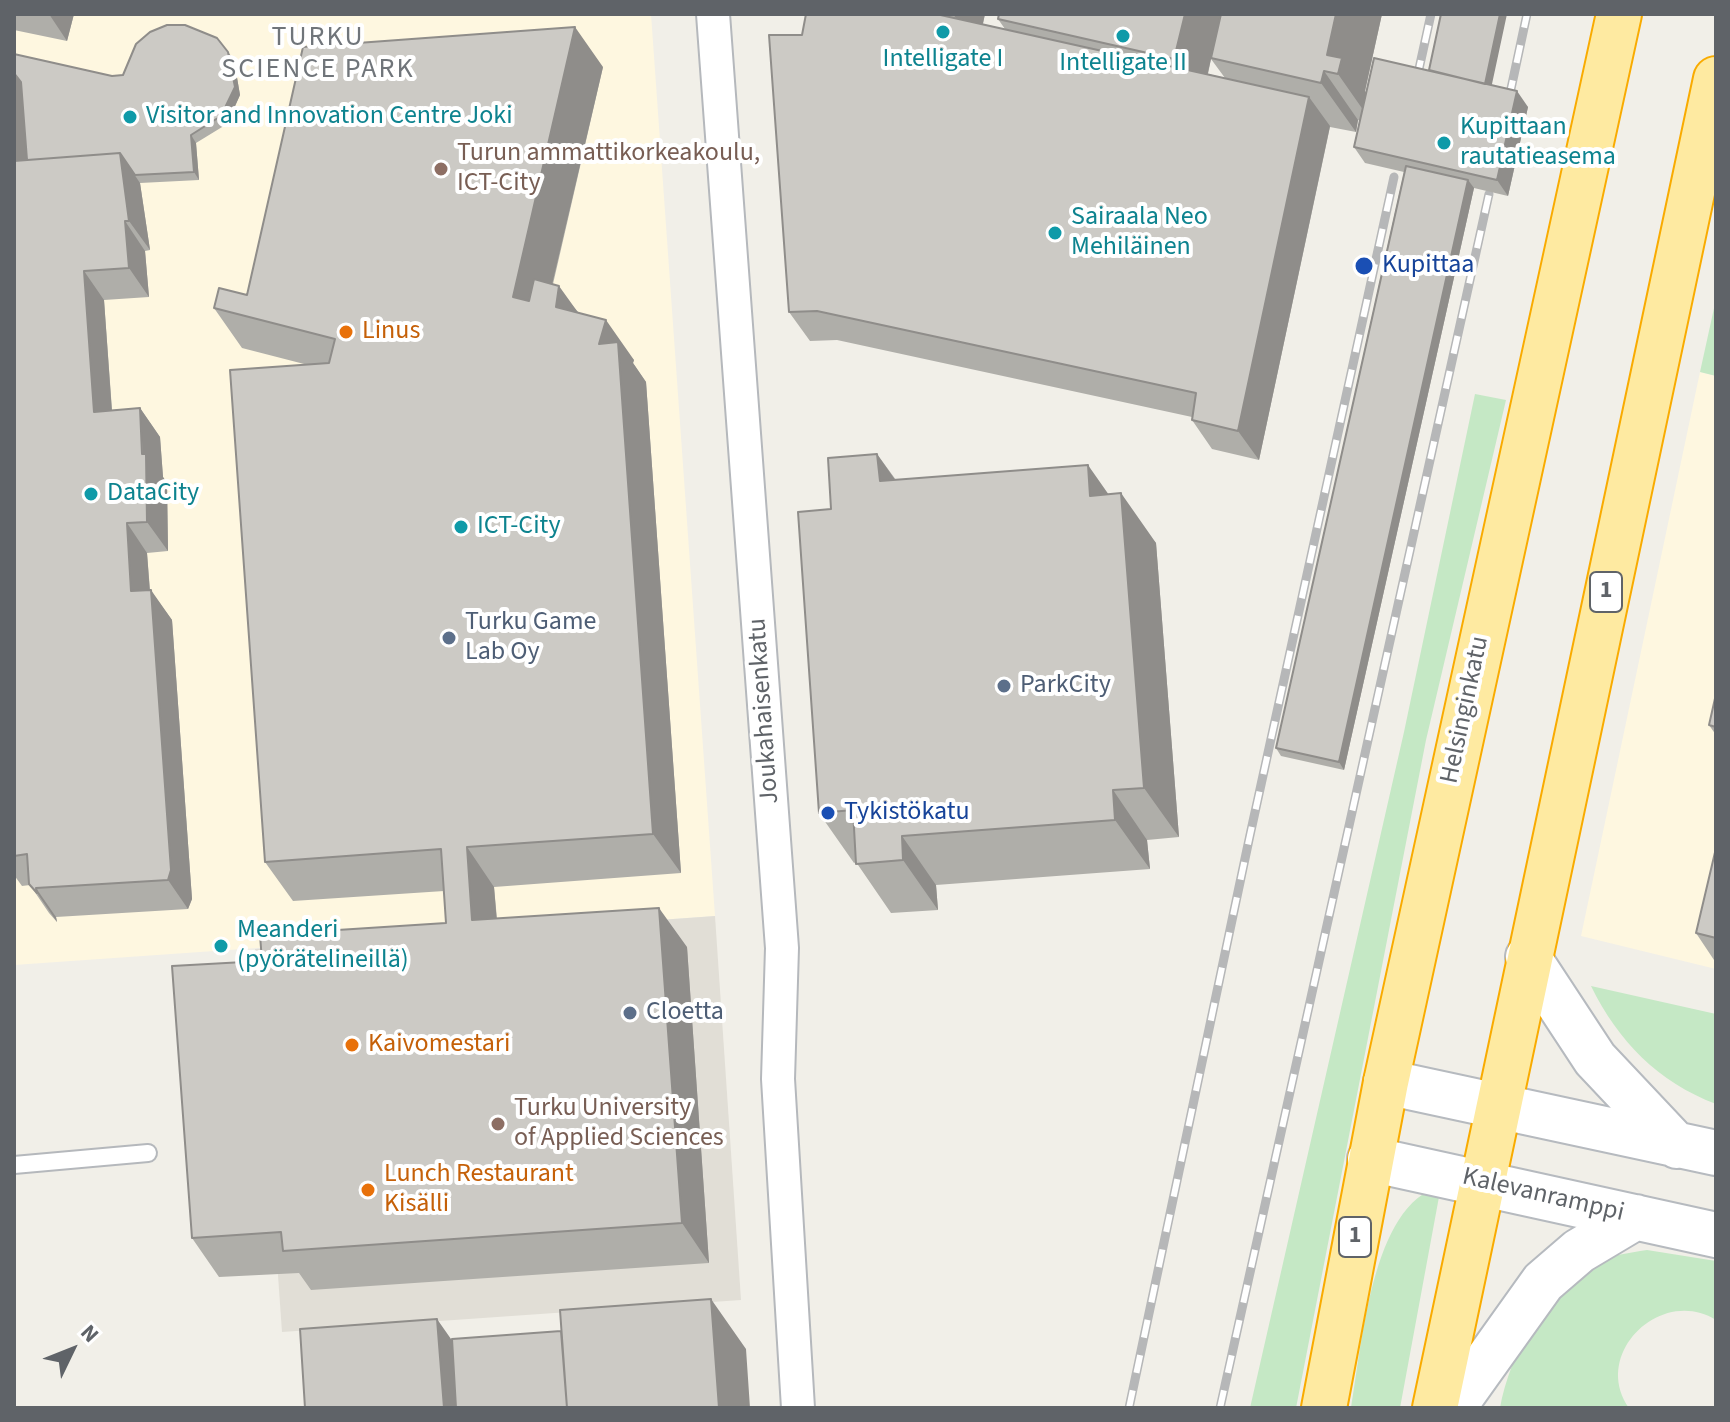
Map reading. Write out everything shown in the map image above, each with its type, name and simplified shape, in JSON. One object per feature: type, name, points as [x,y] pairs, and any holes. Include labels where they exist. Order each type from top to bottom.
[{"type":"highway","name":"Helsinginkatu","points":[[1324,1408],[1386,1082],[1619,14]]},
{"type":"highway","name":"1","points":[[1435,1408],[1716,79]]},
{"type":"main road","points":[[1528,957],[1595,1059],[1697,1150]]},
{"type":"main road","points":[[1386,1082],[1697,1150]]},
{"type":"main road","name":"Kalevanramppi","points":[[1370,1159],[1716,1235]]},
{"type":"main road","points":[[1453,1408],[1543,1282],[1579,1251],[1636,1217]]},
{"type":"street","name":"Joukahaisenkatu","points":[[713,14],[782,948],[778,1079],[798,1408]]},
{"type":"lane","points":[[14,1165],[148,1153]]},
{"type":"shaded area","points":[[14,14],[651,14],[715,916],[14,965]]},
{"type":"shaded area","points":[[1700,372],[1716,376],[1716,969],[1581,936]]},
{"type":"shaded area","name":"Turku University of Applied Sciences","points":[[715,916],[741,1300],[282,1332],[255,949]]},
{"type":"green space","points":[[1716,299],[1716,376],[1700,372]]},
{"type":"green space","points":[[1475,394],[1506,400],[1426,740],[1296,1408],[1250,1408],[1404,732]]},
{"type":"green space","points":[[1591,986],[1716,1014],[1716,1104],[1676,1084],[1642,1057],[1614,1025]]},
{"type":"green space","points":[[1441,1186],[1400,1408],[1351,1408],[1366,1316],[1385,1248],[1399,1220],[1417,1198]]},
{"type":"green space","points":[[1647,1250],[1716,1261],[1716,1320],[1695,1312],[1674,1312],[1654,1319],[1638,1331],[1625,1347],[1619,1367],[1620,1387],[1629,1408],[1500,1408],[1521,1346],[1544,1308],[1559,1291],[1599,1261]]},
{"type":"building","name":"Sairaala Neo Mehiläinen","points":[[806,14],[936,14],[1309,97],[1238,431],[1192,420],[1196,393],[817,311],[789,312],[769,35],[802,35]]},
{"type":"building","points":[[999,14],[1185,14],[1174,59],[998,19]]},
{"type":"building","points":[[1221,14],[1336,14],[1327,55],[1342,58],[1338,74],[1324,71],[1321,83],[1211,58]]},
{"type":"building","points":[[1441,14],[1500,14],[1485,84],[1429,70]]},
{"type":"building","name":"Visitor and Innovation Centre Joki","points":[[167,25],[185,25],[217,38],[228,52],[235,87],[221,116],[191,135],[194,172],[135,175],[120,153],[27,160],[21,82],[14,73],[14,54],[112,76],[123,75],[136,44],[150,32]]},
{"type":"building","points":[[575,27],[513,297],[529,301],[534,279],[559,286],[556,307],[606,320],[599,344],[618,342],[653,834],[467,847],[472,920],[659,908],[682,1223],[283,1251],[281,1232],[192,1238],[172,966],[262,961],[260,935],[446,923],[441,849],[265,862],[230,370],[329,363],[335,339],[214,308],[219,288],[247,295],[303,47]]},
{"type":"building","name":"Kupittaan rautatieasema","points":[[1374,58],[1517,91],[1497,180],[1354,147]]},
{"type":"building","name":"DataCity","points":[[120,153],[129,221],[125,221],[129,268],[84,271],[94,412],[140,408],[142,454],[146,454],[147,522],[127,523],[131,591],[151,590],[171,870],[168,880],[36,888],[37,893],[29,884],[27,854],[14,856],[14,161]]},
{"type":"building","points":[[1406,166],[1468,180],[1339,762],[1276,748]]},
{"type":"building","name":"ParkCity","points":[[877,454],[880,481],[1088,465],[1090,496],[1121,493],[1144,788],[1113,790],[1115,820],[902,836],[903,860],[856,864],[853,810],[819,813],[798,512],[831,509],[828,458]]},
{"type":"building","points":[[1716,694],[1716,727],[1709,725]]},
{"type":"building","points":[[1716,848],[1716,938],[1696,933]]},
{"type":"building","points":[[711,1299],[719,1408],[567,1408],[560,1310]]},
{"type":"building","points":[[437,1319],[444,1408],[305,1408],[300,1329]]},
{"type":"building","points":[[561,1331],[567,1408],[456,1408],[452,1339]]},
{"type":"railway","points":[[1417,78],[1431,14]]},
{"type":"railway","points":[[1509,98],[1527,14]]},
{"type":"railway","points":[[1129,1408],[1394,177]]},
{"type":"railway","points":[[1220,1408],[1489,194]]},
{"type":"place","name":"Intelligate I","points":[[943,32]]},
{"type":"place","name":"Intelligate II","points":[[1123,36]]},
{"type":"place","name":"Visitor and Innovation Centre Joki","points":[[130,117]]},
{"type":"place","name":"Kupittaan rautatieasema","points":[[1444,143]]},
{"type":"place","name":"Turun ammattikorkeakoulu, ICT-City","points":[[441,169]]},
{"type":"place","name":"Sairaala Neo Mehiläinen","points":[[1055,233]]},
{"type":"place","name":"Kupittaa","points":[[1364,266]]},
{"type":"place","name":"Linus","points":[[346,332]]},
{"type":"place","name":"DataCity","points":[[91,494]]},
{"type":"place","name":"ICT-City","points":[[461,527]]},
{"type":"place","name":"Turku Game Lab Oy","points":[[449,638]]},
{"type":"place","name":"ParkCity","points":[[1004,686]]},
{"type":"place","name":"Tykistökatu","points":[[828,813]]},
{"type":"place","name":"Meanderi (pyörätelineillä)","points":[[221,946]]},
{"type":"place","name":"Cloetta","points":[[630,1013]]},
{"type":"place","name":"Kaivomestari","points":[[352,1045]]},
{"type":"place","name":"Turku University of Applied Sciences","points":[[498,1124]]},
{"type":"place","name":"Lunch Restaurant Kisälli","points":[[368,1190]]},
{"type":"district","name":"TURKU SCIENCE PARK","points":[[318,55]]}]
